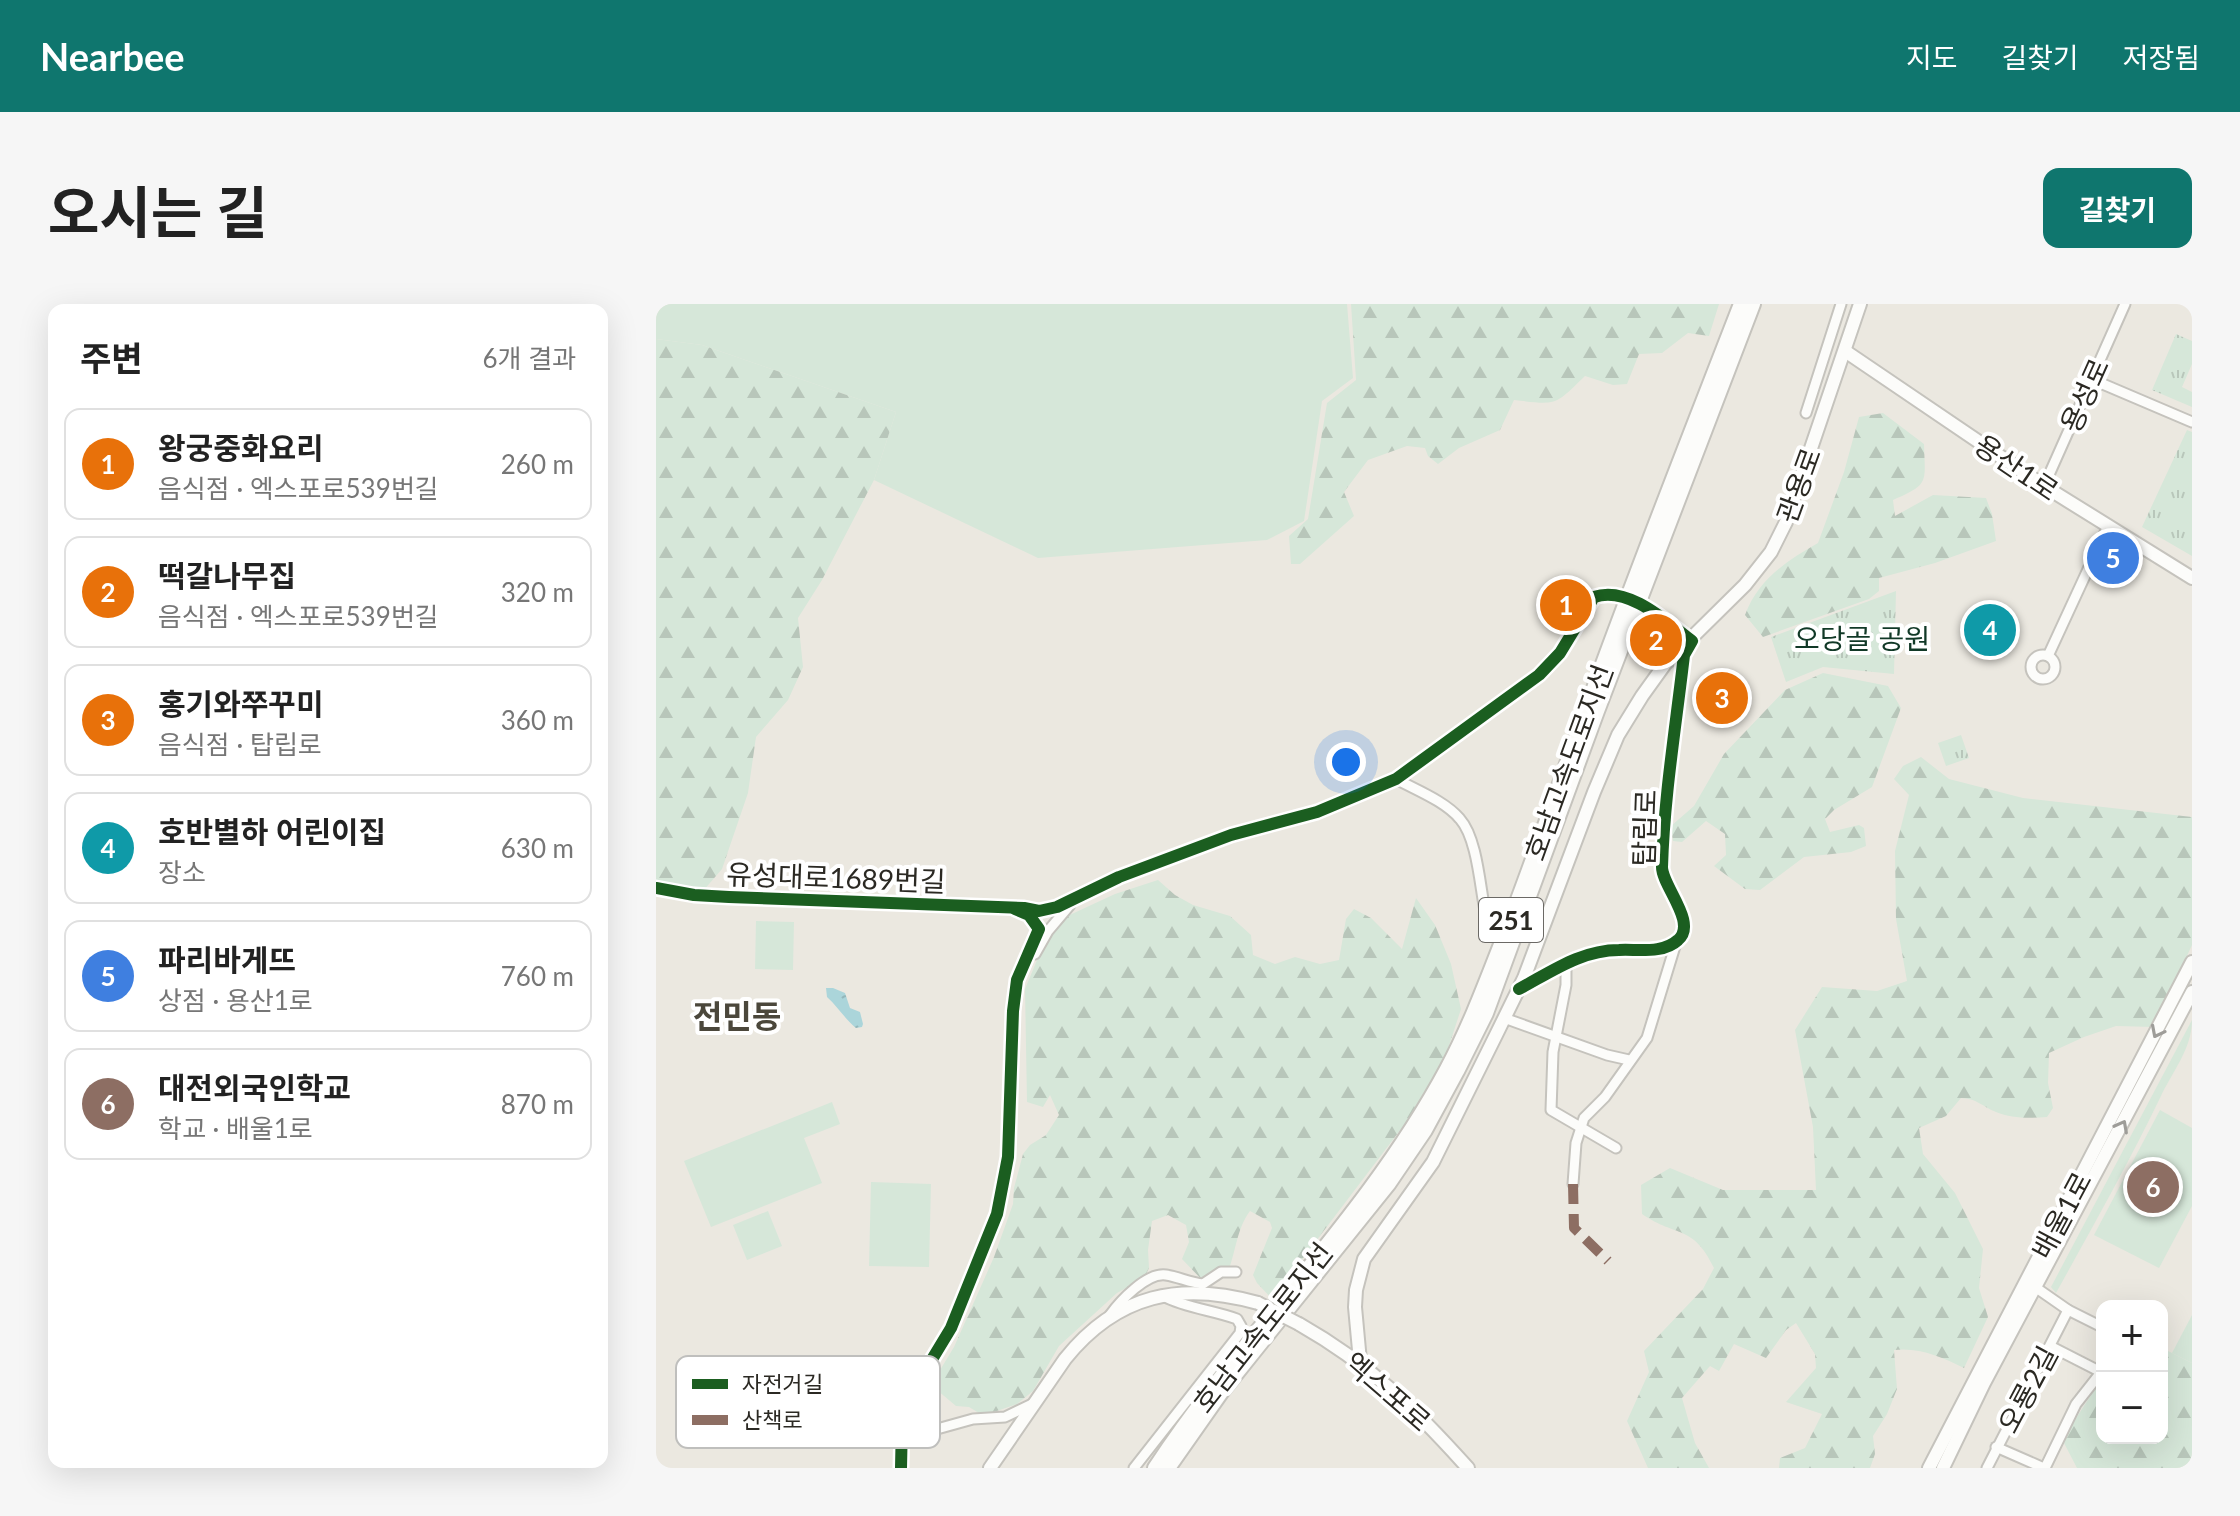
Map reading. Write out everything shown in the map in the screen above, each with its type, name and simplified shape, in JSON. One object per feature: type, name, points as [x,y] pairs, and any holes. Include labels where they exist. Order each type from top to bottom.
[{"type":"highway","name":"호남고속도로지선","points":[[1155,1468],[1212,1387],[1380,1177],[1448,1067],[1475,1010],[1518,902],[1630,593],[1741,304]]},
{"type":"highway","name":"호남고속도로지선","points":[[1168,1468],[1222,1391],[1389,1183],[1425,1130],[1457,1071],[1486,1013],[1602,697],[1753,304]]},
{"type":"main road","name":"관용로","points":[[1692,641],[1745,585],[1771,552],[1786,522],[1860,304]]},
{"type":"main road","name":"용산1로","points":[[1845,351],[2044,486],[2192,578]]},
{"type":"main road","name":"탑립로","points":[[1360,1361],[1355,1307],[1364,1259],[1433,1162],[1519,989],[1618,735],[1665,664],[1692,641]]},
{"type":"main road","name":"배울1로","points":[[1938,1467],[2192,962]]},
{"type":"main road","name":"배울1로","points":[[1938,1467],[2192,992]]},
{"type":"main road","name":"엑스포로","points":[[1163,1296],[1204,1291],[1258,1303],[1299,1324],[1360,1361],[1419,1414],[1468,1468]]},
{"type":"main road","points":[[990,1468],[1077,1345],[1108,1318],[1125,1308],[1163,1296]]},
{"type":"street","points":[[1806,413],[1841,304]]},
{"type":"street","name":"용성로","points":[[2044,486],[2125,304]]},
{"type":"street","points":[[2091,379],[2192,422]]},
{"type":"street","points":[[2048,656],[2108,526]]},
{"type":"street","points":[[934,1356],[951,1328],[997,1214],[1008,1157],[1013,1011],[1017,980],[1041,920],[1119,877],[1219,839],[1317,812],[1396,779],[1539,675],[1560,653],[1594,597],[1610,594],[1650,608],[1692,641]]},
{"type":"street","name":"탑립로","points":[[1580,1129],[1584,1118],[1605,1097],[1647,1038],[1676,943],[1682,937],[1684,926],[1678,904],[1662,873],[1664,826],[1684,655],[1692,641]]},
{"type":"street","points":[[1396,779],[1442,805],[1461,820],[1471,843],[1485,911]]},
{"type":"street","name":"유성대로1689번길","points":[[656,888],[721,897],[1014,909],[1041,920]]},
{"type":"street","points":[[1041,920],[1054,914],[1056,921],[1078,899]]},
{"type":"street","points":[[1519,989],[1587,954],[1650,950],[1676,943]]},
{"type":"street","points":[[1566,963],[1566,985],[1556,1037],[1551,1110],[1616,1148]]},
{"type":"street","points":[[1504,1018],[1629,1060]]},
{"type":"street","points":[[1573,1184],[1580,1129]]},
{"type":"street","points":[[1108,1318],[1116,1307],[1155,1275],[1203,1284],[1221,1272],[1236,1272]]},
{"type":"street","points":[[2035,1287],[2068,1310],[2096,1324]]},
{"type":"street","points":[[1134,1468],[1240,1333],[1241,1326],[1237,1319],[1179,1304],[1163,1296]]},
{"type":"street","name":"오룡2길","points":[[1987,1468],[2068,1310]]},
{"type":"street","points":[[2050,1346],[2096,1369]]},
{"type":"street","points":[[1996,1447],[2044,1468],[2076,1404],[2099,1372]]},
{"type":"street","points":[[940,1428],[973,1419],[1005,1417],[1035,1402]]},
{"type":"green space","points":[[656,304],[1347,304],[1353,378],[1322,401],[1304,521],[1267,540],[1038,558],[874,480],[896,412],[702,345],[656,339]]},
{"type":"green space","points":[[1351,304],[1719,304],[1709,336],[1688,333],[1662,353],[1639,354],[1627,384],[1613,385],[1585,376],[1554,401],[1514,400],[1500,430],[1459,448],[1438,464],[1428,456],[1425,448],[1407,446],[1368,460],[1344,492],[1354,516],[1300,564],[1291,564],[1289,536],[1308,519],[1327,403],[1356,380]]},
{"type":"green space","points":[[2176,334],[2192,341],[2192,364],[2182,387],[2192,392],[2192,407],[2152,390]]},
{"type":"green space","points":[[656,339],[702,345],[896,412],[874,480],[822,580],[798,618],[803,667],[788,700],[756,737],[748,793],[722,869],[703,891],[656,883]]},
{"type":"green space","points":[[1883,413],[1924,444],[1923,481],[1914,490],[1893,500],[1895,516],[1933,495],[1986,498],[1996,541],[1935,563],[1879,578],[1879,591],[1869,599],[1763,637],[1745,615],[1751,603],[1774,573],[1818,543],[1844,472],[1859,417]]},
{"type":"green space","points":[[2187,430],[2192,432],[2192,556],[2142,527]]},
{"type":"green space","name":"오당골 공원","points":[[1896,591],[1894,674],[1823,667],[1786,682],[1771,637]]},
{"type":"green space","points":[[1823,673],[1888,686],[1901,708],[1872,787],[1825,819],[1830,832],[1859,825],[1864,828],[1866,846],[1851,852],[1804,857],[1760,890],[1745,889],[1714,866],[1726,855],[1725,834],[1706,821],[1682,842],[1673,841],[1671,826],[1694,806],[1724,754],[1785,690]]},
{"type":"green space","points":[[1961,735],[1969,758],[1946,766],[1938,743]]},
{"type":"green space","points":[[1921,757],[1949,779],[2023,798],[2192,817],[2192,945],[2154,1027],[2116,1026],[2049,1053],[2048,1083],[2053,1108],[2047,1117],[2008,1116],[1971,1099],[1961,1098],[1946,1116],[1919,1128],[1923,1154],[1955,1193],[1983,1249],[1979,1288],[1988,1317],[1964,1368],[1921,1351],[1894,1350],[1897,1389],[1887,1414],[1873,1436],[1875,1454],[1870,1468],[1779,1468],[1780,1458],[1805,1448],[1822,1414],[1786,1402],[1816,1368],[1815,1354],[1796,1323],[1786,1330],[1766,1358],[1734,1344],[1719,1371],[1710,1366],[1682,1398],[1695,1443],[1709,1468],[1648,1468],[1627,1421],[1649,1372],[1644,1351],[1703,1289],[1714,1268],[1699,1244],[1691,1238],[1642,1214],[1641,1185],[1670,1168],[1723,1190],[1816,1190],[1813,1127],[1795,1030],[1822,987],[1877,991],[1907,981],[1896,919],[1895,851],[1909,795],[1894,779],[1903,766]]},
{"type":"green space","points":[[1158,880],[1193,905],[1230,916],[1251,935],[1253,955],[1275,964],[1295,957],[1320,964],[1339,960],[1346,919],[1354,909],[1371,918],[1402,949],[1416,898],[1435,925],[1451,964],[1461,1009],[1444,1061],[1417,1108],[1272,1299],[1253,1275],[1272,1228],[1270,1222],[1250,1211],[1239,1232],[1228,1272],[1204,1282],[1182,1259],[1189,1242],[1186,1225],[1168,1215],[1152,1221],[1149,1268],[1144,1278],[1117,1293],[1059,1346],[1033,1391],[1017,1404],[994,1412],[979,1413],[969,1407],[956,1406],[940,1393],[940,1370],[954,1347],[994,1257],[1013,1204],[1023,1154],[1030,1145],[1046,1135],[1059,1115],[1050,1095],[1043,1107],[1027,1102],[1025,989],[1047,936],[1061,919],[1115,894]]},
{"type":"green space","points":[[756,921],[794,922],[793,970],[755,969]]},
{"type":"green space","points":[[2192,1020],[2189,1041],[2180,1060],[2056,1293],[2051,1287]]},
{"type":"green space","points":[[832,1102],[840,1124],[804,1138],[822,1183],[711,1227],[684,1161]]},
{"type":"green space","points":[[2160,1110],[2192,1128],[2192,1206],[2159,1268],[2094,1235]]},
{"type":"green space","points":[[871,1182],[931,1184],[929,1267],[869,1266]]},
{"type":"green space","points":[[768,1211],[782,1246],[747,1260],[733,1225]]},
{"type":"green space","points":[[2192,1315],[2192,1363],[2172,1353]]},
{"type":"green space","points":[[2168,1351],[2192,1363],[2192,1468],[2077,1468],[2064,1443],[2096,1387],[2096,1444],[2168,1444]]},
{"type":"water","points":[[826,988],[845,993],[850,1008],[860,1012],[862,1027],[856,1028],[848,1021],[827,997]]},
{"type":"marked path","points":[[1573,1184],[1574,1228],[1608,1261]]},
{"type":"cycle path","points":[[656,888],[729,897],[1039,911],[1057,907],[1119,877],[1231,835],[1317,812],[1396,779],[1539,675],[1560,653],[1594,597],[1620,596],[1646,607],[1692,641],[1684,655],[1662,867],[1682,914],[1683,933],[1678,940],[1665,947],[1605,951],[1579,958],[1519,989]]},
{"type":"cycle path","points":[[934,1356],[951,1328],[997,1214],[1008,1157],[1013,1011],[1017,980],[1039,929],[1029,915],[1015,909]]},
{"type":"cycle path","points":[[901,1448],[901,1468]]},
{"type":"place","name":"파리바게뜨","points":[[2113,558]]},
{"type":"place","name":"왕궁중화요리","points":[[1566,605]]},
{"type":"place","name":"호반별하 어린이집","points":[[1990,630]]},
{"type":"place","name":"떡갈나무집","points":[[1656,640]]},
{"type":"place","name":"홍기와쭈꾸미","points":[[1722,698]]},
{"type":"place","name":"대전외국인학교","points":[[2153,1187]]},
{"type":"district","name":"전민동","points":[[737,1015]]}]
